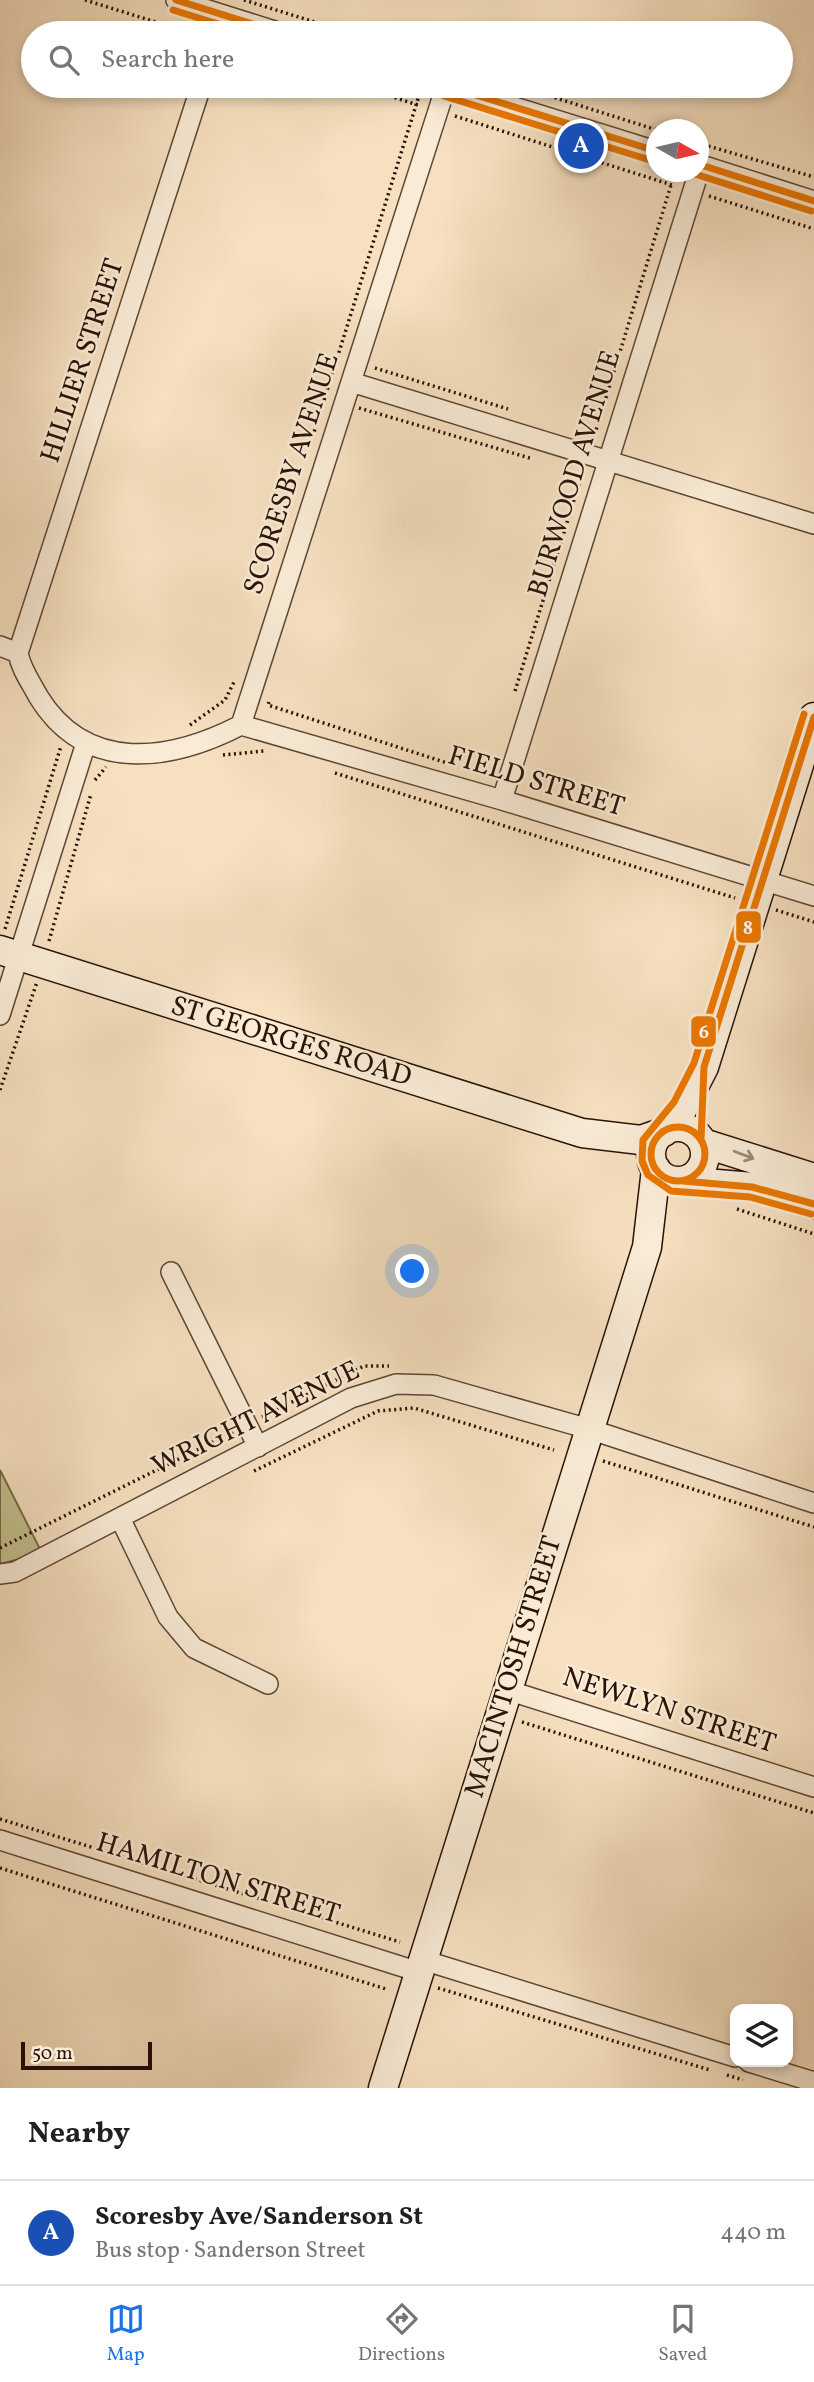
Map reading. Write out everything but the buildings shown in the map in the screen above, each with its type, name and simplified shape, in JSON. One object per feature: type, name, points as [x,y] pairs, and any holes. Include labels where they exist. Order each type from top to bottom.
[{"type":"street","points":[[176,0],[215,21]]},
{"type":"street","name":"HILLIER STREET","points":[[9,650],[197,98]]},
{"type":"street","name":"SCORESBY AVENUE","points":[[241,725],[360,385],[450,98]]},
{"type":"street","points":[[487,98],[646,148]]},
{"type":"street","points":[[709,167],[814,201]]},
{"type":"street","name":"BURWOOD AVENUE","points":[[502,800],[695,182]]},
{"type":"street","points":[[360,385],[814,524]]},
{"type":"street","points":[[9,650],[47,710],[85,748],[113,753],[177,752],[241,725]]},
{"type":"street","points":[[814,717],[704,1067],[683,1108],[653,1144],[655,1168],[666,1179],[752,1187],[814,1204]]},
{"type":"street","name":"FIELD STREET","points":[[241,725],[502,800],[759,892],[814,896]]},
{"type":"street","points":[[0,1015],[16,952],[85,748]]},
{"type":"street","name":"ST GEORGES ROAD","points":[[16,952],[582,1133],[655,1168]]},
{"type":"street","points":[[682,1181],[698,1174],[702,1167],[704,1067]]},
{"type":"street","points":[[666,1130],[683,1128],[702,1141],[814,1178]]},
{"type":"street","name":"ST GEORGES ROAD","points":[[582,1133],[641,1140],[666,1130]]},
{"type":"street","name":"MACINTOSH STREET","points":[[647,1247],[655,1168]]},
{"type":"street","name":"MACINTOSH STREET","points":[[383,2088],[427,1973],[507,1690],[647,1247],[682,1181]]},
{"type":"street","points":[[171,1272],[258,1447]]},
{"type":"street","name":"WRIGHT AVENUE","points":[[0,1574],[15,1572],[351,1398],[396,1384],[434,1385],[589,1429],[814,1503]]},
{"type":"street","points":[[120,1518],[168,1617],[194,1648],[268,1684]]},
{"type":"street","name":"NEWLYN STREET","points":[[507,1690],[814,1787]]},
{"type":"street","name":"HAMILTON STREET","points":[[0,1840],[427,1973],[730,2056]]},
{"type":"street","points":[[765,2067],[814,2082]]},
{"type":"path","points":[[85,0],[152,21]]},
{"type":"path","points":[[244,0],[311,21]]},
{"type":"path","points":[[397,98],[814,229]]},
{"type":"path","points":[[308,451],[419,98]]},
{"type":"path","points":[[446,114],[450,98]]},
{"type":"path","points":[[555,98],[646,127]]},
{"type":"path","points":[[709,145],[814,177]]},
{"type":"path","points":[[513,698],[671,185]]},
{"type":"path","points":[[362,409],[360,385],[375,368]]},
{"type":"path","points":[[177,729],[191,725],[225,699],[237,676]]},
{"type":"path","points":[[272,693],[268,705],[450,764]]},
{"type":"path","points":[[0,1090],[16,952],[62,743],[68,741],[85,748],[106,767],[119,769]]},
{"type":"path","points":[[213,756],[264,751]]},
{"type":"path","points":[[16,952],[95,779],[106,767]]},
{"type":"path","points":[[331,771],[476,817],[759,892],[814,922]]},
{"type":"path","points":[[476,817],[483,794]]},
{"type":"path","points":[[728,1206],[814,1234]]},
{"type":"path","points":[[253,1472],[378,1411],[414,1408],[554,1450]]},
{"type":"path","points":[[603,1461],[814,1527]]},
{"type":"path","points":[[521,1722],[814,1813]]},
{"type":"path","points":[[0,1819],[400,1942]]},
{"type":"path","points":[[0,1868],[386,1989]]},
{"type":"path","points":[[427,1973],[756,2084]]},
{"type":"shaded area","points":[[0,1470],[42,1553],[0,1564]]},
{"type":"transit line","name":"8","points":[[176,0],[243,21]]},
{"type":"transit line","name":"6","points":[[173,10],[208,21]]},
{"type":"transit line","name":"6","points":[[450,98],[646,159]]},
{"type":"transit line","name":"8","points":[[486,98],[646,148]]},
{"type":"transit line","name":"8","points":[[709,168],[814,201]]},
{"type":"transit line","name":"6","points":[[709,178],[811,211]]},
{"type":"transit line","name":"6","points":[[804,714],[694,1063],[674,1102],[643,1140],[642,1161],[648,1175],[671,1191],[750,1197],[811,1214]]},
{"type":"transit line","name":"8","points":[[701,1140],[704,1067],[814,717]]},
{"type":"transit line","name":"8","points":[[678,1127],[697,1135],[705,1154],[697,1173],[678,1181],[659,1173],[651,1154],[659,1135],[678,1127]]},
{"type":"transit line","name":"8","points":[[683,1181],[752,1187],[814,1204]]},
{"type":"place","name":"Scoresby Ave/Sanderson St","points":[[581,146]]}]
